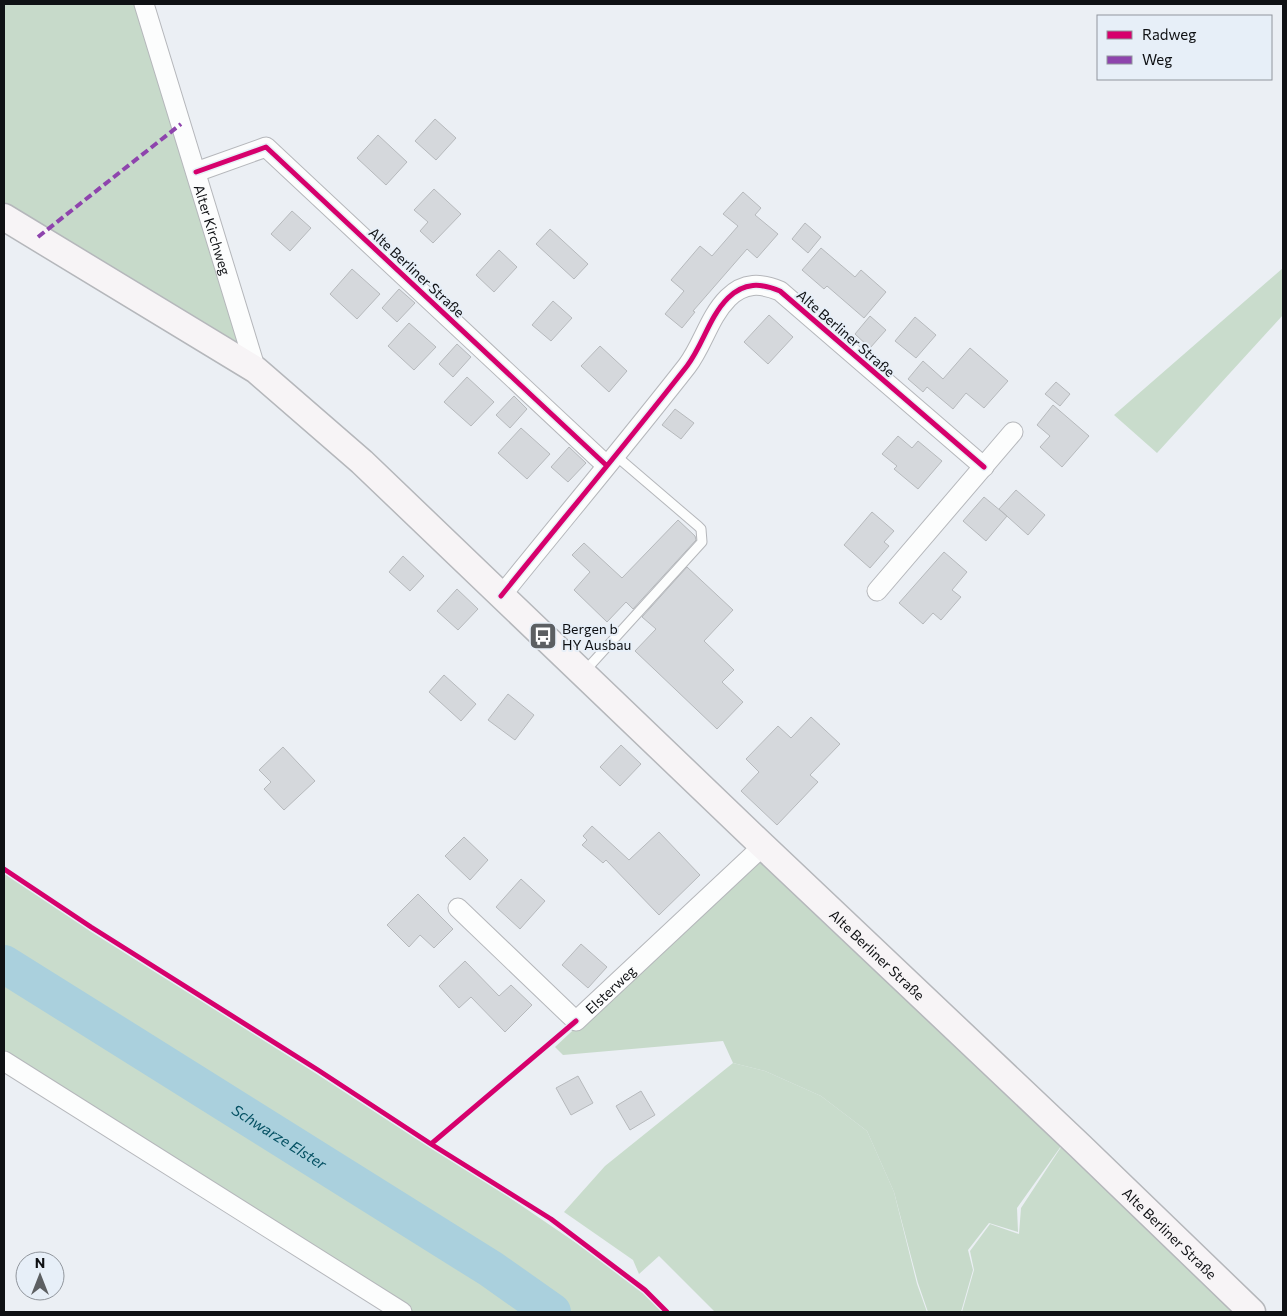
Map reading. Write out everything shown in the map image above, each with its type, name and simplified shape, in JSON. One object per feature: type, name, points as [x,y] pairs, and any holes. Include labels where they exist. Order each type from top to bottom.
[{"type":"main road","name":"Alte Berliner Straße","points":[[4,217],[256,370],[362,462],[1252,1312]]},
{"type":"street","name":"Alter Kirchweg","points":[[144,4],[256,370]]},
{"type":"street","name":"Alte Berliner Straße","points":[[196,172],[266,147],[611,460]]},
{"type":"street","name":"Alte Berliner Straße","points":[[502,596],[689,364],[715,314],[728,298],[743,288],[764,285],[780,291],[984,467]]},
{"type":"street","points":[[877,591],[1014,432]]},
{"type":"street","name":"Elsterweg","points":[[458,908],[576,1021],[763,846]]},
{"type":"street","points":[[4,1061],[402,1312]]},
{"type":"lane","points":[[582,673],[702,542],[701,529],[698,526],[611,460]]},
{"type":"green space","points":[[4,4],[144,4],[255,369],[4,216]]},
{"type":"green space","points":[[1283,268],[1283,315],[1157,453],[1114,415]]},
{"type":"green space","points":[[767,849],[1069,1135],[1017,1208],[1018,1232],[989,1223],[968,1250],[973,1270],[961,1312],[928,1312],[918,1283],[894,1192],[867,1131],[821,1096],[765,1071],[733,1063],[723,1041],[563,1055],[555,1047]]},
{"type":"green space","points":[[4,869],[401,1124],[645,1290],[666,1312],[402,1312],[4,1061]]},
{"type":"green space","points":[[733,1063],[765,1071],[821,1096],[867,1131],[894,1192],[917,1284],[927,1312],[715,1312],[659,1256],[639,1274],[633,1260],[564,1212],[605,1166]]},
{"type":"green space","points":[[1069,1135],[1252,1312],[962,1312],[974,1270],[970,1251],[990,1224],[1019,1234],[1021,1208]]},
{"type":"building","points":[[435,119],[456,138],[436,160],[415,141]]},
{"type":"building","points":[[378,135],[407,162],[386,185],[357,158]]},
{"type":"building","points":[[434,189],[461,214],[433,243],[420,231],[428,222],[414,210]]},
{"type":"building","points":[[743,192],[761,208],[755,215],[778,234],[757,258],[747,249],[693,311],[695,312],[682,328],[665,314],[684,291],[671,280],[700,246],[712,256],[738,226],[723,214]]},
{"type":"building","points":[[292,211],[311,228],[290,251],[271,234]]},
{"type":"building","points":[[805,223],[821,237],[808,253],[792,239]]},
{"type":"building","points":[[550,229],[588,264],[574,279],[536,244]]},
{"type":"building","points":[[821,248],[855,277],[861,270],[886,292],[864,318],[827,286],[824,289],[802,270]]},
{"type":"building","points":[[499,250],[517,267],[494,292],[476,275]]},
{"type":"building","points":[[352,269],[380,294],[357,319],[330,294]]},
{"type":"building","points":[[399,289],[415,303],[397,322],[382,308]]},
{"type":"building","points":[[553,301],[572,318],[551,341],[532,325]]},
{"type":"building","points":[[769,315],[793,337],[768,364],[744,342]]},
{"type":"building","points":[[870,316],[886,330],[870,348],[855,334]]},
{"type":"building","points":[[915,317],[936,335],[916,358],[895,341]]},
{"type":"building","points":[[409,323],[436,347],[414,370],[388,346]]},
{"type":"building","points":[[457,344],[471,357],[453,377],[439,364]]},
{"type":"building","points":[[600,346],[627,371],[609,392],[581,366]]},
{"type":"building","points":[[970,348],[1008,381],[984,408],[966,393],[953,409],[927,387],[923,392],[908,379],[923,361],[943,379]]},
{"type":"building","points":[[467,377],[494,402],[471,426],[444,402]]},
{"type":"building","points":[[1056,382],[1070,394],[1060,406],[1045,394]]},
{"type":"building","points":[[514,396],[527,409],[510,428],[496,415]]},
{"type":"building","points":[[1053,405],[1089,436],[1062,467],[1040,447],[1050,436],[1037,425]]},
{"type":"building","points":[[675,409],[694,423],[681,439],[662,425]]},
{"type":"building","points":[[521,428],[550,454],[527,479],[498,453]]},
{"type":"building","points":[[898,436],[912,448],[918,441],[942,461],[918,489],[894,469],[897,466],[882,454]]},
{"type":"building","points":[[569,447],[586,463],[568,482],[551,467]]},
{"type":"building","points":[[1016,490],[1045,515],[1028,535],[999,509]]},
{"type":"building","points":[[984,497],[1007,516],[986,541],[963,521]]},
{"type":"building","points":[[872,512],[894,531],[884,542],[889,546],[870,568],[844,545]]},
{"type":"building","points":[[678,520],[695,536],[696,540],[633,609],[626,602],[607,622],[574,590],[590,572],[572,555],[584,543],[622,578]]},
{"type":"building","points":[[944,552],[967,572],[952,590],[961,597],[941,620],[933,613],[923,624],[899,603]]},
{"type":"building","points":[[403,556],[424,576],[410,591],[389,572]]},
{"type":"building","points":[[687,567],[733,610],[704,641],[734,670],[722,682],[743,702],[717,729],[635,651],[656,629],[642,617]]},
{"type":"building","points":[[457,589],[478,609],[458,630],[437,611]]},
{"type":"building","points":[[444,675],[476,704],[461,721],[429,692]]},
{"type":"building","points":[[508,694],[534,715],[515,740],[488,720]]},
{"type":"building","points":[[811,717],[840,744],[810,775],[818,782],[777,825],[741,791],[759,772],[746,759],[778,726],[791,738]]},
{"type":"building","points":[[621,745],[641,764],[620,786],[600,767]]},
{"type":"building","points":[[283,747],[315,781],[284,810],[264,789],[271,782],[259,770]]},
{"type":"building","points":[[592,826],[629,860],[659,832],[700,875],[659,915],[606,860],[603,863],[582,845],[587,840],[583,836]]},
{"type":"building","points":[[464,837],[488,860],[470,880],[445,856]]},
{"type":"building","points":[[521,879],[545,901],[520,929],[496,907]]},
{"type":"building","points":[[418,894],[453,929],[434,948],[420,935],[409,947],[387,925]]},
{"type":"building","points":[[581,944],[607,967],[588,988],[562,965]]},
{"type":"building","points":[[465,961],[499,996],[511,985],[532,1005],[505,1032],[471,997],[459,1008],[439,986]]},
{"type":"building","points":[[578,1076],[593,1103],[571,1115],[556,1088]]},
{"type":"building","points":[[641,1091],[655,1115],[630,1130],[616,1106]]},
{"type":"waterway","name":"Schwarze Elster","points":[[4,964],[491,1269],[552,1312]]},
{"type":"marked path","points":[[38,237],[181,124]]},
{"type":"cycle path","points":[[196,172],[266,147],[606,465]]},
{"type":"cycle path","points":[[501,596],[687,366],[721,306],[734,293],[746,287],[759,285],[780,291],[984,467]]},
{"type":"cycle path","points":[[4,869],[91,927],[551,1219],[645,1290],[667,1312]]},
{"type":"cycle path","points":[[431,1144],[576,1021]]},
{"type":"place","name":"Bergen b HY Ausbau","points":[[543,636]]}]
